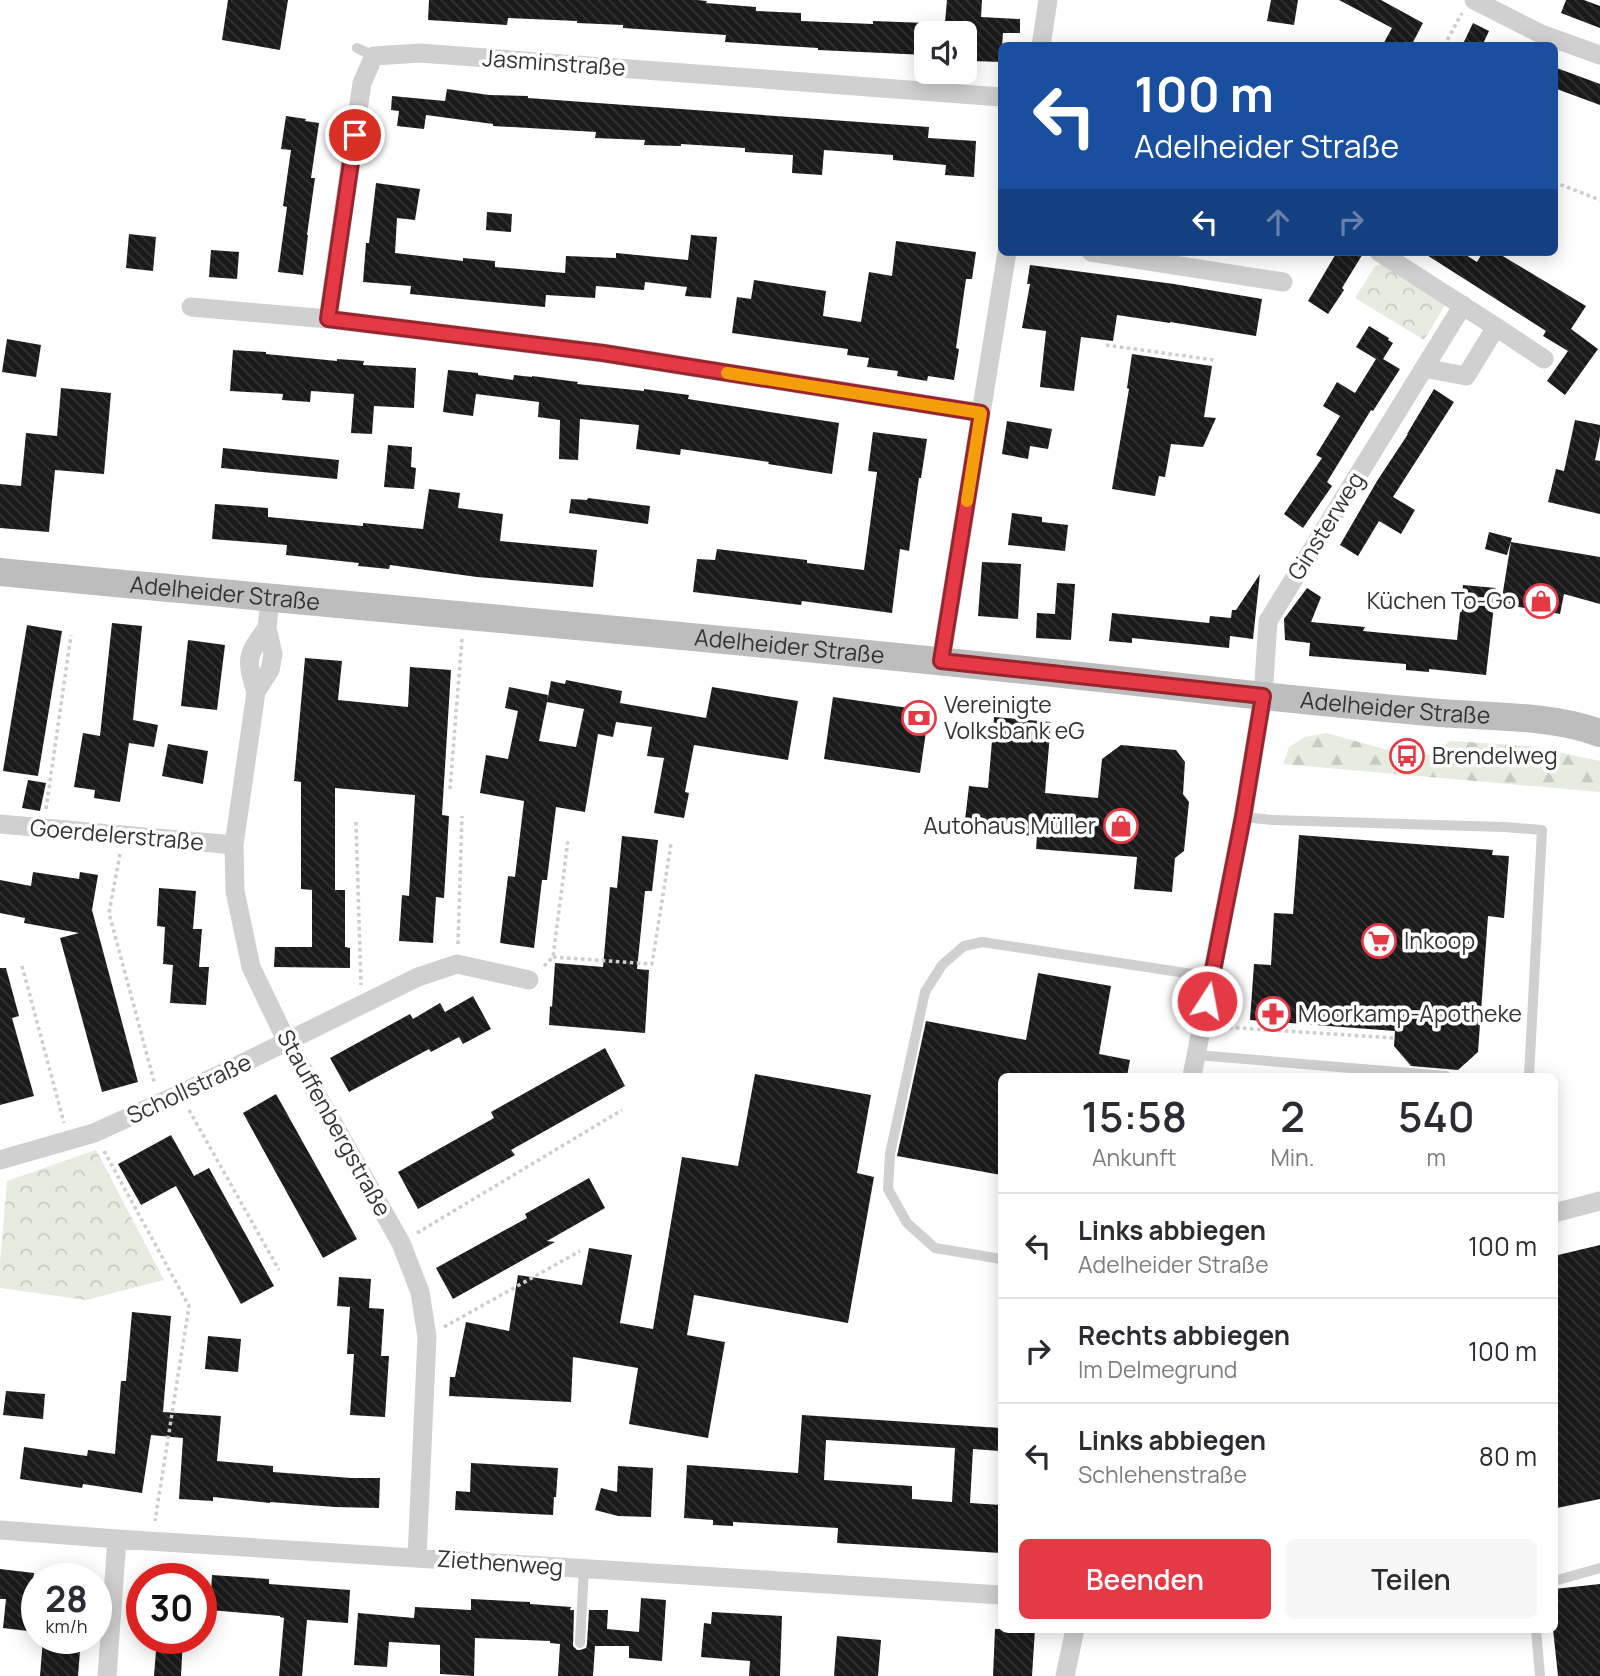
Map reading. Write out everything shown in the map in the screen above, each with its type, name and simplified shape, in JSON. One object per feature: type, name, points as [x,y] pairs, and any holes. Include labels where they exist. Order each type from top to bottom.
[{"type":"main road","name":"Adelheider Straße","points":[[0,572],[595,627],[1593,727]]},
{"type":"street","points":[[1042,42],[1048,0]]},
{"type":"street","points":[[1468,6],[1600,55]]},
{"type":"street","name":"Jasminstraße","points":[[328,319],[365,52],[421,53],[998,97]]},
{"type":"street","points":[[941,661],[1006,256]]},
{"type":"street","points":[[1117,256],[1283,282]]},
{"type":"street","points":[[1385,256],[1544,359]]},
{"type":"street","name":"Ginsterweg","points":[[1263,696],[1268,621],[1463,305]]},
{"type":"street","points":[[191,307],[328,319],[603,353],[981,413]]},
{"type":"street","points":[[1424,368],[1466,376],[1496,327]]},
{"type":"street","name":"Stauffenbergstraße","points":[[270,598],[267,628],[252,648],[248,666],[256,692],[233,845],[235,891],[251,967],[287,1042],[401,1243],[420,1292],[427,1337],[417,1558]]},
{"type":"street","points":[[1193,1073],[1243,817],[1263,696]]},
{"type":"street","name":"Goerdelerstraße","points":[[0,824],[233,845]]},
{"type":"street","points":[[457,964],[529,980]]},
{"type":"street","name":"Schollstraße","points":[[0,1160],[94,1133],[180,1094],[418,977],[457,964]]},
{"type":"street","points":[[1558,1212],[1600,1201]]},
{"type":"street","name":"Ziethenweg","points":[[0,1530],[998,1595]]},
{"type":"street","points":[[107,1676],[117,1539]]},
{"type":"street","points":[[1065,1676],[1074,1633]]},
{"type":"lane","points":[[1243,817],[1542,830],[1529,1073]]},
{"type":"lane","points":[[998,1258],[935,1248],[907,1223],[888,1189],[890,1154],[925,992],[942,965],[964,946],[982,942],[1212,976]]},
{"type":"lane","points":[[1197,1055],[1410,1073]]},
{"type":"lane","points":[[580,1643],[584,1569]]},
{"type":"lane","points":[[1558,1580],[1600,1569]]},
{"type":"lane","points":[[1536,1633],[1540,1676]]},
{"type":"path","points":[[1446,42],[1468,6]]},
{"type":"path","points":[[1558,184],[1600,200]]},
{"type":"path","points":[[1106,345],[1214,360]]},
{"type":"path","points":[[450,789],[463,615]]},
{"type":"path","points":[[44,828],[71,635]]},
{"type":"path","points":[[457,964],[462,816]]},
{"type":"path","points":[[356,822],[361,1005]]},
{"type":"path","points":[[124,835],[109,913],[159,1103]]},
{"type":"path","points":[[529,980],[553,957],[568,840]]},
{"type":"path","points":[[553,957],[652,964],[671,844]]},
{"type":"path","points":[[22,966],[69,1140]]},
{"type":"path","points":[[1202,1026],[1395,1038]]},
{"type":"path","points":[[180,1094],[279,1270]]},
{"type":"path","points":[[401,1243],[622,1110]]},
{"type":"path","points":[[94,1133],[189,1306],[152,1541]]},
{"type":"path","points":[[427,1337],[580,1251]]},
{"type":"green space","points":[[1385,263],[1447,302],[1424,340],[1355,298],[1375,266]]},
{"type":"green space","points":[[1326,733],[1388,750],[1431,755],[1450,741],[1529,746],[1600,761],[1600,792],[1283,764],[1289,747],[1305,737]]},
{"type":"green space","points":[[96,1150],[164,1280],[86,1300],[0,1288],[7,1181]]},
{"type":"building","points":[[228,0],[288,0],[280,50],[222,40]]},
{"type":"building","points":[[429,0],[697,0],[756,7],[756,11],[801,13],[801,21],[914,23],[914,54],[725,42],[726,35],[623,28],[623,25],[577,21],[508,18],[507,25],[428,20]]},
{"type":"building","points":[[947,0],[982,0],[981,17],[1020,19],[1020,33],[1003,33],[1002,42],[998,42],[998,62],[977,61],[977,21],[945,21]]},
{"type":"building","points":[[1271,0],[1298,0],[1294,25],[1267,21]]},
{"type":"building","points":[[1339,0],[1381,0],[1423,23],[1413,42],[1384,42],[1392,28]]},
{"type":"building","points":[[1566,0],[1584,0],[1600,6],[1600,28],[1561,13]]},
{"type":"building","points":[[1473,23],[1489,31],[1484,42],[1464,42]]},
{"type":"building","points":[[1558,68],[1600,84],[1600,105],[1558,89]]},
{"type":"building","points":[[447,89],[489,95],[929,127],[928,138],[976,141],[974,177],[945,175],[946,165],[893,160],[893,155],[824,150],[822,175],[792,173],[793,155],[745,152],[745,148],[644,145],[645,140],[595,138],[596,132],[493,126],[426,115],[424,129],[397,126],[399,111],[391,110],[392,96],[445,101]]},
{"type":"building","points":[[286,116],[319,123],[311,178],[315,178],[303,275],[278,272],[291,150],[281,149]]},
{"type":"building","points":[[376,183],[420,189],[415,220],[397,218],[395,253],[463,261],[463,258],[495,261],[495,267],[565,273],[566,256],[616,258],[616,253],[688,260],[691,235],[717,237],[711,298],[685,296],[687,287],[645,282],[644,290],[596,286],[595,298],[546,295],[545,307],[410,294],[411,286],[363,282],[366,243],[369,243]]},
{"type":"building","points":[[487,212],[512,214],[511,232],[486,230]]},
{"type":"building","points":[[129,234],[156,237],[153,271],[126,268]]},
{"type":"building","points":[[896,241],[976,252],[972,279],[966,279],[954,380],[928,376],[927,381],[897,376],[898,371],[867,367],[869,358],[847,355],[848,349],[732,333],[737,297],[751,299],[754,280],[826,291],[823,316],[861,322],[869,272],[892,276]]},
{"type":"building","points":[[211,250],[239,252],[237,279],[209,277]]},
{"type":"building","points":[[1335,256],[1362,256],[1328,314],[1308,301]]},
{"type":"building","points":[[1428,256],[1467,256],[1477,262],[1481,256],[1503,256],[1586,306],[1571,329],[1598,349],[1565,395],[1547,381],[1568,351],[1543,336],[1546,331]]},
{"type":"building","points":[[1030,265],[1262,299],[1256,336],[1117,315],[1113,341],[1081,337],[1074,391],[1040,387],[1046,331],[1022,328],[1030,284],[1027,284]]},
{"type":"building","points":[[1369,326],[1393,343],[1383,359],[1400,369],[1373,411],[1371,410],[1327,482],[1332,486],[1303,528],[1284,514],[1322,458],[1316,455],[1340,416],[1323,406],[1337,382],[1355,393],[1376,359],[1356,347]]},
{"type":"building","points":[[7,339],[41,345],[36,377],[2,372]]},
{"type":"building","points":[[233,350],[337,361],[364,361],[363,365],[416,368],[414,408],[374,406],[372,434],[351,433],[354,394],[311,391],[310,402],[282,400],[283,394],[230,391]]},
{"type":"building","points":[[1132,354],[1212,366],[1204,417],[1216,418],[1203,447],[1171,444],[1165,477],[1159,476],[1155,496],[1112,489],[1129,389]]},
{"type":"building","points":[[448,370],[513,380],[514,375],[532,376],[578,382],[577,384],[689,395],[688,399],[839,423],[832,474],[681,449],[680,455],[636,449],[639,425],[580,419],[578,460],[559,459],[560,420],[538,417],[539,402],[476,394],[473,416],[443,412]]},
{"type":"building","points":[[61,388],[111,393],[104,474],[55,470],[49,532],[0,528],[0,484],[21,486],[26,433],[57,436]]},
{"type":"building","points":[[1434,389],[1454,402],[1393,497],[1415,510],[1401,534],[1379,521],[1358,556],[1340,545]]},
{"type":"building","points":[[1575,420],[1600,425],[1595,460],[1600,461],[1600,514],[1548,502],[1556,469],[1564,471]]},
{"type":"building","points":[[1007,421],[1052,429],[1048,449],[1030,446],[1028,459],[1002,454]]},
{"type":"building","points":[[873,432],[927,439],[909,551],[900,549],[892,613],[802,601],[801,605],[693,592],[697,559],[715,560],[717,549],[864,570],[877,472],[868,471]]},
{"type":"building","points":[[388,445],[412,447],[411,467],[416,468],[414,489],[384,487]]},
{"type":"building","points":[[223,448],[339,460],[337,479],[221,468]]},
{"type":"building","points":[[429,489],[460,493],[458,508],[503,514],[500,541],[597,550],[593,587],[477,577],[390,565],[389,569],[358,566],[359,563],[286,555],[287,545],[212,539],[215,504],[268,508],[268,517],[423,529]]},
{"type":"building","points":[[588,498],[650,506],[648,524],[569,513],[571,499]]},
{"type":"building","points":[[1012,513],[1042,517],[1042,522],[1068,525],[1065,551],[1008,545]]},
{"type":"building","points":[[1489,532],[1512,538],[1507,555],[1485,549]]},
{"type":"building","points":[[1511,542],[1600,557],[1600,604],[1564,594],[1560,614],[1501,604]]},
{"type":"building","points":[[982,562],[1021,564],[1018,619],[978,616]]},
{"type":"building","points":[[1260,574],[1253,639],[1230,636],[1229,648],[1132,638],[1132,643],[1109,641],[1112,613],[1209,623],[1210,616],[1231,618],[1232,610],[1236,610]]},
{"type":"building","points":[[1057,583],[1075,584],[1071,640],[1036,638],[1037,613],[1055,614]]},
{"type":"building","points":[[1463,585],[1496,588],[1486,675],[1429,669],[1429,672],[1406,670],[1406,664],[1309,656],[1310,643],[1285,640],[1284,619],[1307,588],[1321,597],[1311,622],[1365,627],[1363,631],[1457,640]]},
{"type":"building","points":[[112,623],[142,626],[133,720],[158,725],[154,747],[129,743],[120,802],[94,798],[95,790],[74,787],[83,733],[100,736]]},
{"type":"building","points":[[27,625],[62,631],[38,776],[3,771]]},
{"type":"building","points":[[188,640],[225,645],[217,710],[181,706]]},
{"type":"building","points":[[305,658],[342,661],[338,700],[408,707],[410,667],[451,670],[442,815],[449,816],[444,898],[436,897],[433,943],[399,941],[402,895],[409,896],[415,795],[335,788],[335,890],[345,890],[345,947],[350,948],[350,968],[274,967],[275,947],[312,947],[312,890],[301,889],[301,782],[294,781]]},
{"type":"building","points":[[566,680],[622,691],[620,703],[706,718],[712,687],[798,701],[788,760],[694,745],[685,792],[689,793],[684,818],[654,813],[664,758],[647,756],[652,727],[616,722],[613,737],[598,734],[585,812],[556,807],[547,880],[542,880],[534,948],[500,943],[508,876],[515,877],[524,801],[480,793],[486,755],[508,759],[518,711],[505,708],[509,687],[548,695],[547,702],[551,681],[565,684]],"holes":[[[547,702],[584,709],[576,747],[539,741]]]},
{"type":"building","points":[[833,697],[929,711],[920,773],[824,759]]},
{"type":"building","name":"Autohaus Müller","points":[[994,717],[1051,722],[1045,793],[1098,798],[1102,759],[1121,745],[1176,750],[1185,762],[1183,794],[1189,802],[1184,851],[1175,858],[1172,892],[1134,889],[1137,857],[1036,849],[1037,836],[1022,835],[1023,825],[965,820],[969,786],[988,788]]},
{"type":"building","points":[[168,744],[208,751],[203,784],[162,776]]},
{"type":"building","points":[[28,780],[46,783],[40,811],[22,808]]},
{"type":"building","name":"Inkoop","points":[[1299,835],[1493,850],[1492,855],[1509,856],[1504,918],[1488,916],[1478,1052],[1458,1070],[1411,1066],[1394,1046],[1395,1031],[1250,1020],[1254,964],[1271,965],[1274,913],[1293,914]]},
{"type":"building","points":[[622,836],[658,840],[652,891],[645,891],[637,969],[649,970],[645,1033],[549,1025],[555,963],[603,967],[610,887],[617,888]]},
{"type":"building","points":[[33,872],[79,879],[80,872],[98,875],[92,910],[138,1082],[102,1092],[60,938],[79,933],[24,923],[25,918],[0,913],[0,880],[31,886]]},
{"type":"building","points":[[159,888],[196,891],[193,929],[202,929],[199,967],[209,967],[206,1005],[170,1003],[173,965],[163,964],[165,927],[157,926]]},
{"type":"building","points":[[0,968],[6,968],[19,1016],[12,1018],[34,1096],[0,1105]]},
{"type":"building","points":[[1038,973],[1111,986],[1099,1054],[1130,1060],[1128,1073],[998,1073],[998,1174],[897,1156],[926,1021],[1026,1040]]},
{"type":"building","points":[[473,996],[491,1029],[463,1044],[459,1037],[431,1052],[429,1049],[349,1092],[330,1058],[410,1014],[413,1019],[440,1003],[445,1012]]},
{"type":"building","points":[[605,1048],[625,1086],[511,1150],[515,1155],[418,1209],[398,1172],[494,1118],[491,1112]]},
{"type":"building","points":[[755,1074],[871,1095],[857,1173],[874,1177],[848,1323],[694,1295],[687,1335],[725,1342],[708,1438],[629,1424],[638,1368],[573,1357],[571,1402],[449,1396],[450,1377],[455,1377],[466,1322],[509,1331],[518,1275],[582,1285],[589,1248],[632,1255],[620,1323],[653,1329],[682,1157],[738,1166]]},
{"type":"building","points":[[276,1094],[357,1239],[323,1258],[243,1113]]},
{"type":"building","points":[[171,1135],[194,1176],[209,1168],[274,1286],[241,1304],[176,1186],[141,1205],[118,1164]]},
{"type":"building","points":[[589,1178],[605,1208],[547,1241],[555,1242],[453,1299],[436,1268],[527,1218],[525,1214]]},
{"type":"building","points":[[1600,1245],[1600,1499],[1558,1508],[1558,1255]]},
{"type":"building","points":[[339,1277],[371,1279],[369,1308],[384,1309],[381,1356],[389,1356],[385,1417],[350,1415],[354,1354],[347,1354],[350,1307],[337,1306]]},
{"type":"building","points":[[132,1312],[171,1316],[163,1412],[221,1416],[217,1461],[273,1466],[273,1472],[380,1478],[379,1508],[270,1503],[213,1497],[213,1501],[179,1499],[183,1438],[151,1435],[142,1493],[83,1484],[82,1488],[20,1479],[24,1447],[87,1456],[88,1450],[115,1454],[121,1381],[126,1381]]},
{"type":"building","points":[[208,1336],[241,1339],[238,1372],[205,1369]]},
{"type":"building","points":[[6,1391],[45,1394],[43,1419],[3,1415]]},
{"type":"building","points":[[802,1415],[998,1428],[998,1451],[973,1449],[970,1503],[998,1505],[998,1553],[837,1543],[838,1528],[733,1522],[733,1526],[713,1525],[713,1520],[684,1518],[687,1465],[798,1473]],"holes":[[[826,1440],[955,1448],[952,1502],[912,1499],[912,1486],[824,1480]]]},
{"type":"building","points":[[471,1463],[558,1468],[553,1515],[455,1510],[456,1491],[470,1492]]},
{"type":"building","points":[[618,1466],[653,1468],[651,1517],[618,1516],[595,1510],[601,1488],[617,1492]]},
{"type":"building","points":[[0,1569],[21,1571],[21,1630],[3,1628],[6,1599],[0,1599]]},
{"type":"building","points":[[217,1575],[269,1579],[269,1584],[350,1590],[348,1623],[307,1620],[302,1676],[279,1676],[284,1618],[217,1611]]},
{"type":"building","points":[[1600,1584],[1600,1676],[1558,1676],[1553,1633],[1558,1633],[1558,1589]]},
{"type":"building","points":[[641,1598],[666,1600],[662,1661],[629,1658],[629,1646],[595,1646],[593,1676],[558,1676],[560,1644],[550,1641],[475,1638],[474,1676],[440,1674],[440,1645],[389,1642],[387,1667],[354,1665],[358,1613],[414,1618],[415,1607],[471,1610],[471,1599],[571,1607],[570,1610],[574,1610],[573,1646],[580,1650],[586,1648],[587,1644],[589,1610],[608,1610],[607,1629],[639,1632]]},
{"type":"building","points":[[712,1612],[782,1616],[780,1676],[749,1676],[750,1661],[701,1657],[704,1623],[711,1624]]},
{"type":"building","points":[[995,1629],[998,1629],[998,1633],[1035,1633],[1032,1676],[993,1676]]},
{"type":"building","points":[[837,1636],[881,1640],[878,1676],[834,1676]]},
{"type":"building","points":[[42,1654],[80,1654],[78,1676],[40,1676]]},
{"type":"building","points":[[156,1654],[182,1654],[181,1676],[154,1676]]},
{"type":"slow traffic","points":[[727,373],[981,413],[967,501]]},
{"type":"place","name":"Küchen To-Go","points":[[1541,601]]},
{"type":"place","name":"Vereinigte Volksbank eG","points":[[919,718]]},
{"type":"place","name":"Brendelweg","points":[[1407,756]]},
{"type":"place","name":"Autohaus Müller","points":[[1121,826]]},
{"type":"place","name":"Inkoop","points":[[1379,941]]},
{"type":"place","name":"Moorkamp-Apotheke","points":[[1273,1014]]},
{"type":"route","points":[[355,135],[328,319],[603,353],[981,413],[941,661],[1263,696],[1228,902],[1207,1001]]}]
